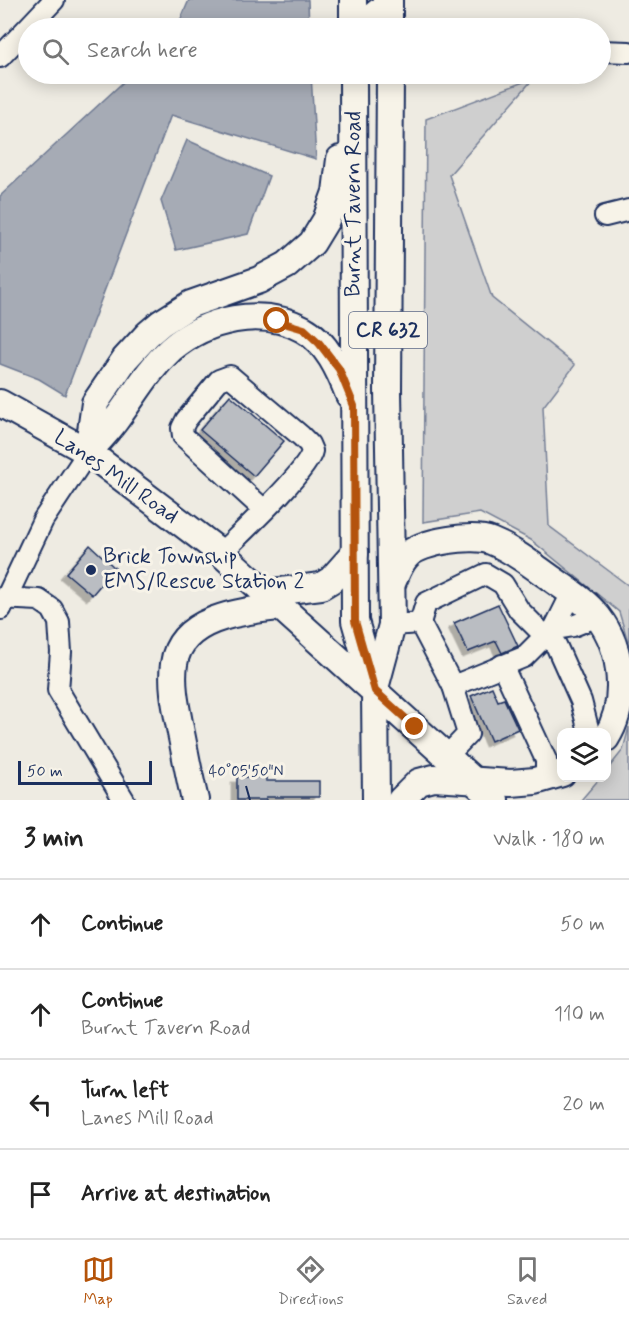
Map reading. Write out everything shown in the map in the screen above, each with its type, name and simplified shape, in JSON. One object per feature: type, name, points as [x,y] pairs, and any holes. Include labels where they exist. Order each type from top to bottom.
[{"type":"main road","points":[[353,0],[353,18]]},
{"type":"main road","points":[[388,0],[389,18]]},
{"type":"main road","name":"Burnt Tavern Road","points":[[353,84],[355,621],[375,691]]},
{"type":"main road","name":"Burnt Tavern Road","points":[[376,800],[375,691],[392,625],[388,390],[390,84]]},
{"type":"main road","points":[[88,452],[95,403],[125,359],[148,334],[191,304],[258,280],[287,265],[312,243],[326,220],[336,192],[339,162],[354,121]]},
{"type":"main road","points":[[88,452],[115,422],[148,372],[172,348],[195,332],[219,322],[247,317],[277,321],[304,329],[319,343],[339,369],[354,406]]},
{"type":"main road","name":"Lanes Mill Road","points":[[0,403],[88,452],[221,553],[495,800]]},
{"type":"main road","points":[[391,586],[399,567],[409,553],[438,542],[471,538],[489,540],[514,552],[573,593],[598,616],[610,637],[617,660],[620,682],[619,705],[611,730]]},
{"type":"main road","points":[[195,800],[174,697],[174,662],[180,648],[190,633],[227,614],[331,580],[355,553]]},
{"type":"main road","points":[[401,800],[419,782],[434,778],[511,783],[554,776]]},
{"type":"street","points":[[37,18],[54,0]]},
{"type":"street","points":[[366,18],[388,0]]},
{"type":"street","points":[[0,57],[18,38]]},
{"type":"street","points":[[611,51],[629,52]]},
{"type":"street","points":[[605,216],[629,210]]},
{"type":"street","points":[[221,553],[264,510],[307,462],[312,451],[301,436],[230,376],[219,380],[186,420],[182,428],[183,436],[264,510]]},
{"type":"street","points":[[2,602],[44,520],[88,452]]},
{"type":"street","points":[[447,756],[468,734],[453,686],[420,623],[426,603],[486,574],[503,584],[519,610],[549,632],[581,701],[588,728]]},
{"type":"street","points":[[453,686],[524,657],[549,632],[573,593]]},
{"type":"street","points":[[2,602],[39,600],[52,609],[59,621],[61,652],[58,690],[124,800]]},
{"type":"street","points":[[549,632],[598,616]]},
{"type":"street","points":[[392,625],[420,623]]},
{"type":"street","points":[[502,665],[554,776]]},
{"type":"shaded area","points":[[189,0],[308,0],[309,18],[181,18]]},
{"type":"shaded area","points":[[121,84],[312,84],[316,159],[171,115],[65,395],[39,379],[0,364],[0,196]]},
{"type":"shaded area","points":[[518,84],[529,84],[449,175],[492,298],[575,365],[543,407],[549,526],[629,586],[629,645],[619,612],[531,540],[480,513],[423,522],[426,119]]},
{"type":"shaded area","points":[[187,140],[269,176],[248,234],[176,250],[161,201]]},
{"type":"shaded area","points":[[629,727],[629,800],[581,800],[597,782],[611,782],[611,765],[623,750]]},
{"type":"building","points":[[230,395],[284,441],[254,476],[200,430]]},
{"type":"building","name":"Brick Township EMS/Rescue Station 2","points":[[90,545],[115,568],[92,595],[66,573]]},
{"type":"building","points":[[498,604],[518,646],[502,653],[496,641],[468,652],[454,623]]},
{"type":"building","points":[[492,687],[498,701],[504,699],[518,729],[491,741],[471,696]]},
{"type":"building","points":[[237,777],[266,777],[266,781],[319,781],[319,797],[266,797],[266,800],[237,800]]},
{"type":"place","name":"Brick Township EMS/Rescue Station 2","points":[[91,570]]},
{"type":"route","points":[[277,321],[304,329],[319,343],[339,369],[354,406],[355,621],[375,691],[415,727]]}]
